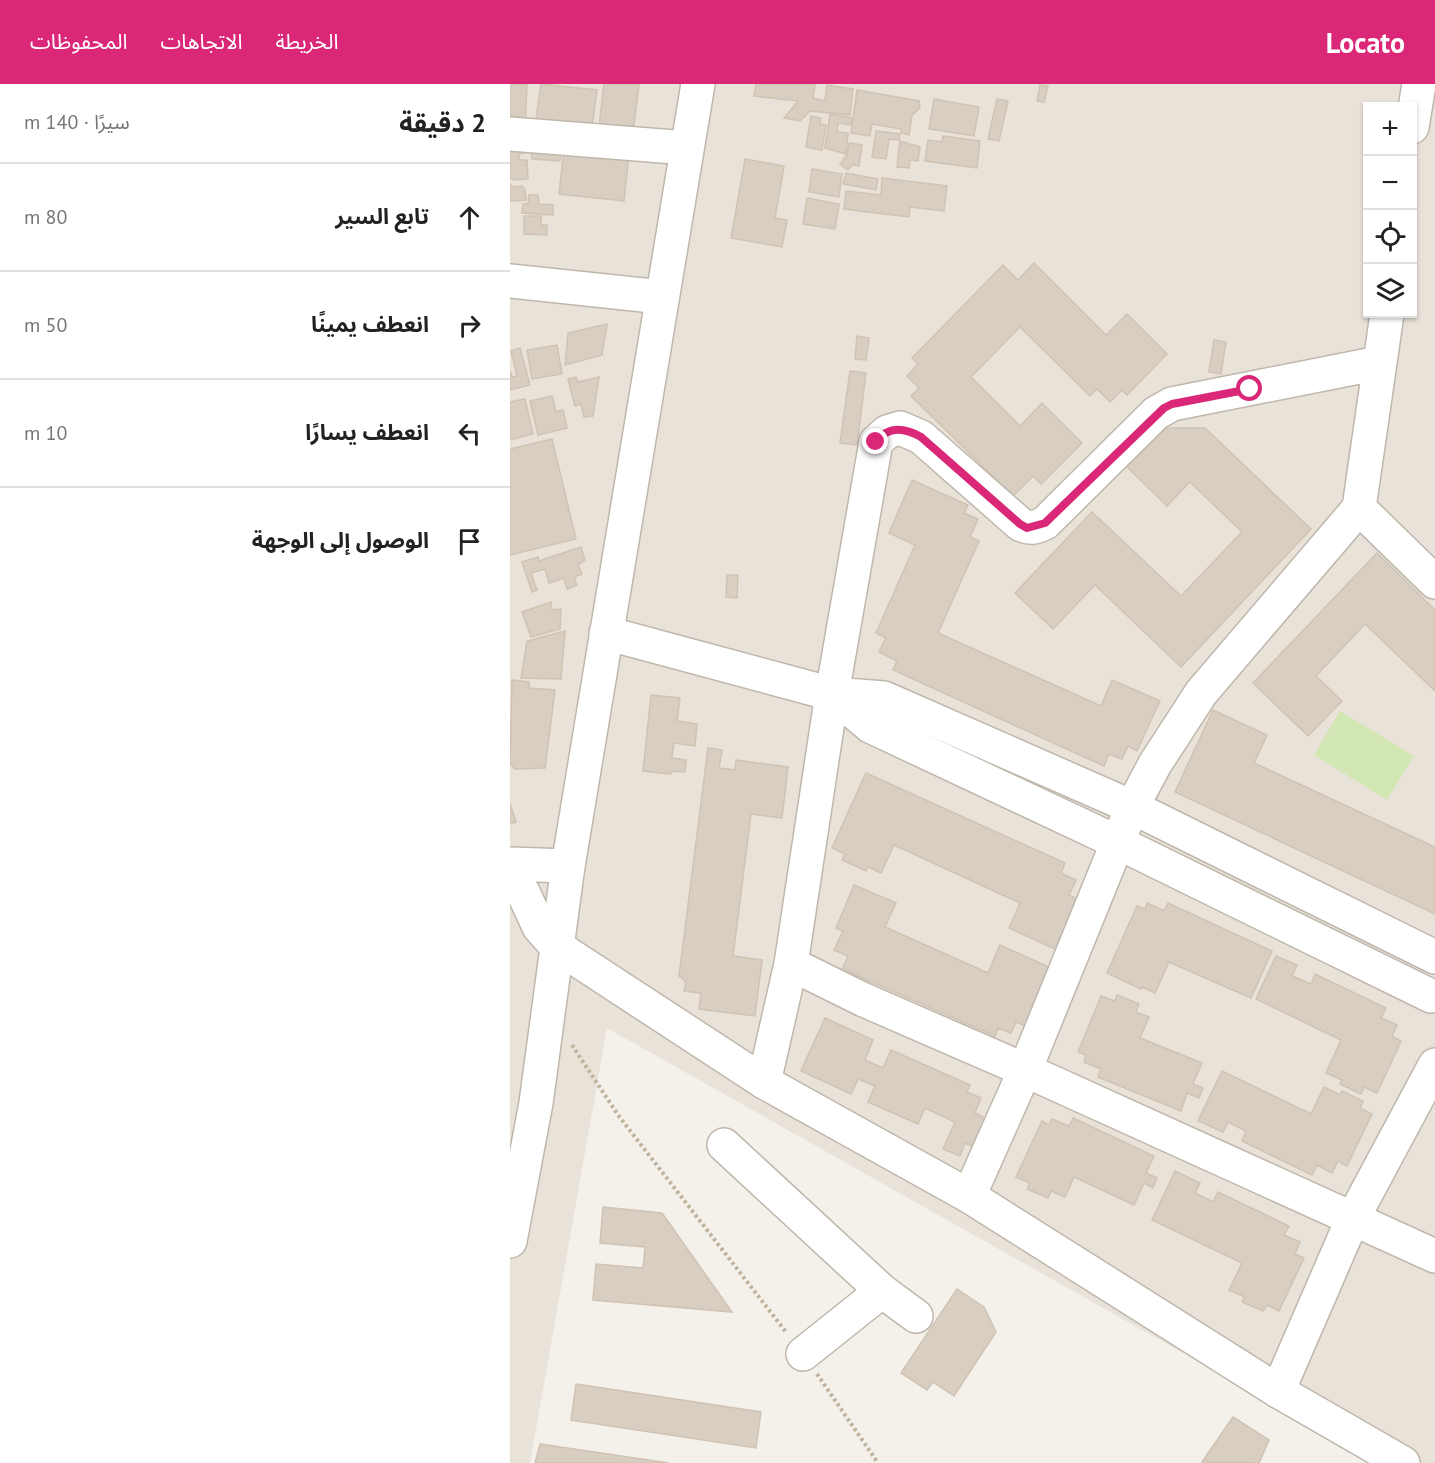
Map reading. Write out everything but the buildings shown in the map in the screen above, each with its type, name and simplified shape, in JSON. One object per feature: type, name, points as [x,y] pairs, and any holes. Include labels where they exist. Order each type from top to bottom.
[{"type":"street","points":[[535,934],[568,866],[698,84]]},
{"type":"street","points":[[1416,102],[1419,84]]},
{"type":"street","points":[[510,134],[687,148]]},
{"type":"street","points":[[510,281],[662,297]]},
{"type":"street","points":[[969,1196],[1025,1070],[1132,807],[1155,764],[1201,693],[1359,508],[1386,318]]},
{"type":"street","points":[[764,1082],[791,964],[832,694],[876,442],[887,432],[900,428],[921,437],[1020,524],[1036,527],[1045,523],[1156,413],[1172,404],[1379,363]]},
{"type":"street","points":[[1359,508],[1435,582]]},
{"type":"street","points":[[606,633],[832,694],[884,698],[1132,807],[1435,957]]},
{"type":"street","points":[[832,694],[870,726],[1119,843],[1434,999]]},
{"type":"street","points":[[510,864],[568,866]]},
{"type":"street","points":[[510,877],[524,892],[535,934],[548,1009],[523,1100],[510,1241]]},
{"type":"street","points":[[535,934],[764,1082],[969,1196],[1278,1390],[1403,1463]]},
{"type":"street","points":[[791,964],[864,1000],[1025,1070],[1435,1256]]},
{"type":"street","points":[[1278,1390],[1353,1218],[1435,1065]]},
{"type":"street","points":[[724,1145],[882,1291],[916,1316]]},
{"type":"street","points":[[803,1354],[882,1291]]},
{"type":"path","points":[[548,1009],[618,1115],[803,1354],[878,1463]]},
{"type":"shaded area","points":[[510,84],[1435,84],[1435,1463],[1378,1463],[607,1028],[530,1463],[510,1463]]},
{"type":"green space","points":[[1340,711],[1414,756],[1387,800],[1314,755]]},
{"type":"route","points":[[876,442],[887,432],[900,428],[910,431],[921,437],[1020,524],[1027,528],[1036,527],[1045,523],[1156,413],[1172,404],[1250,389]]}]
